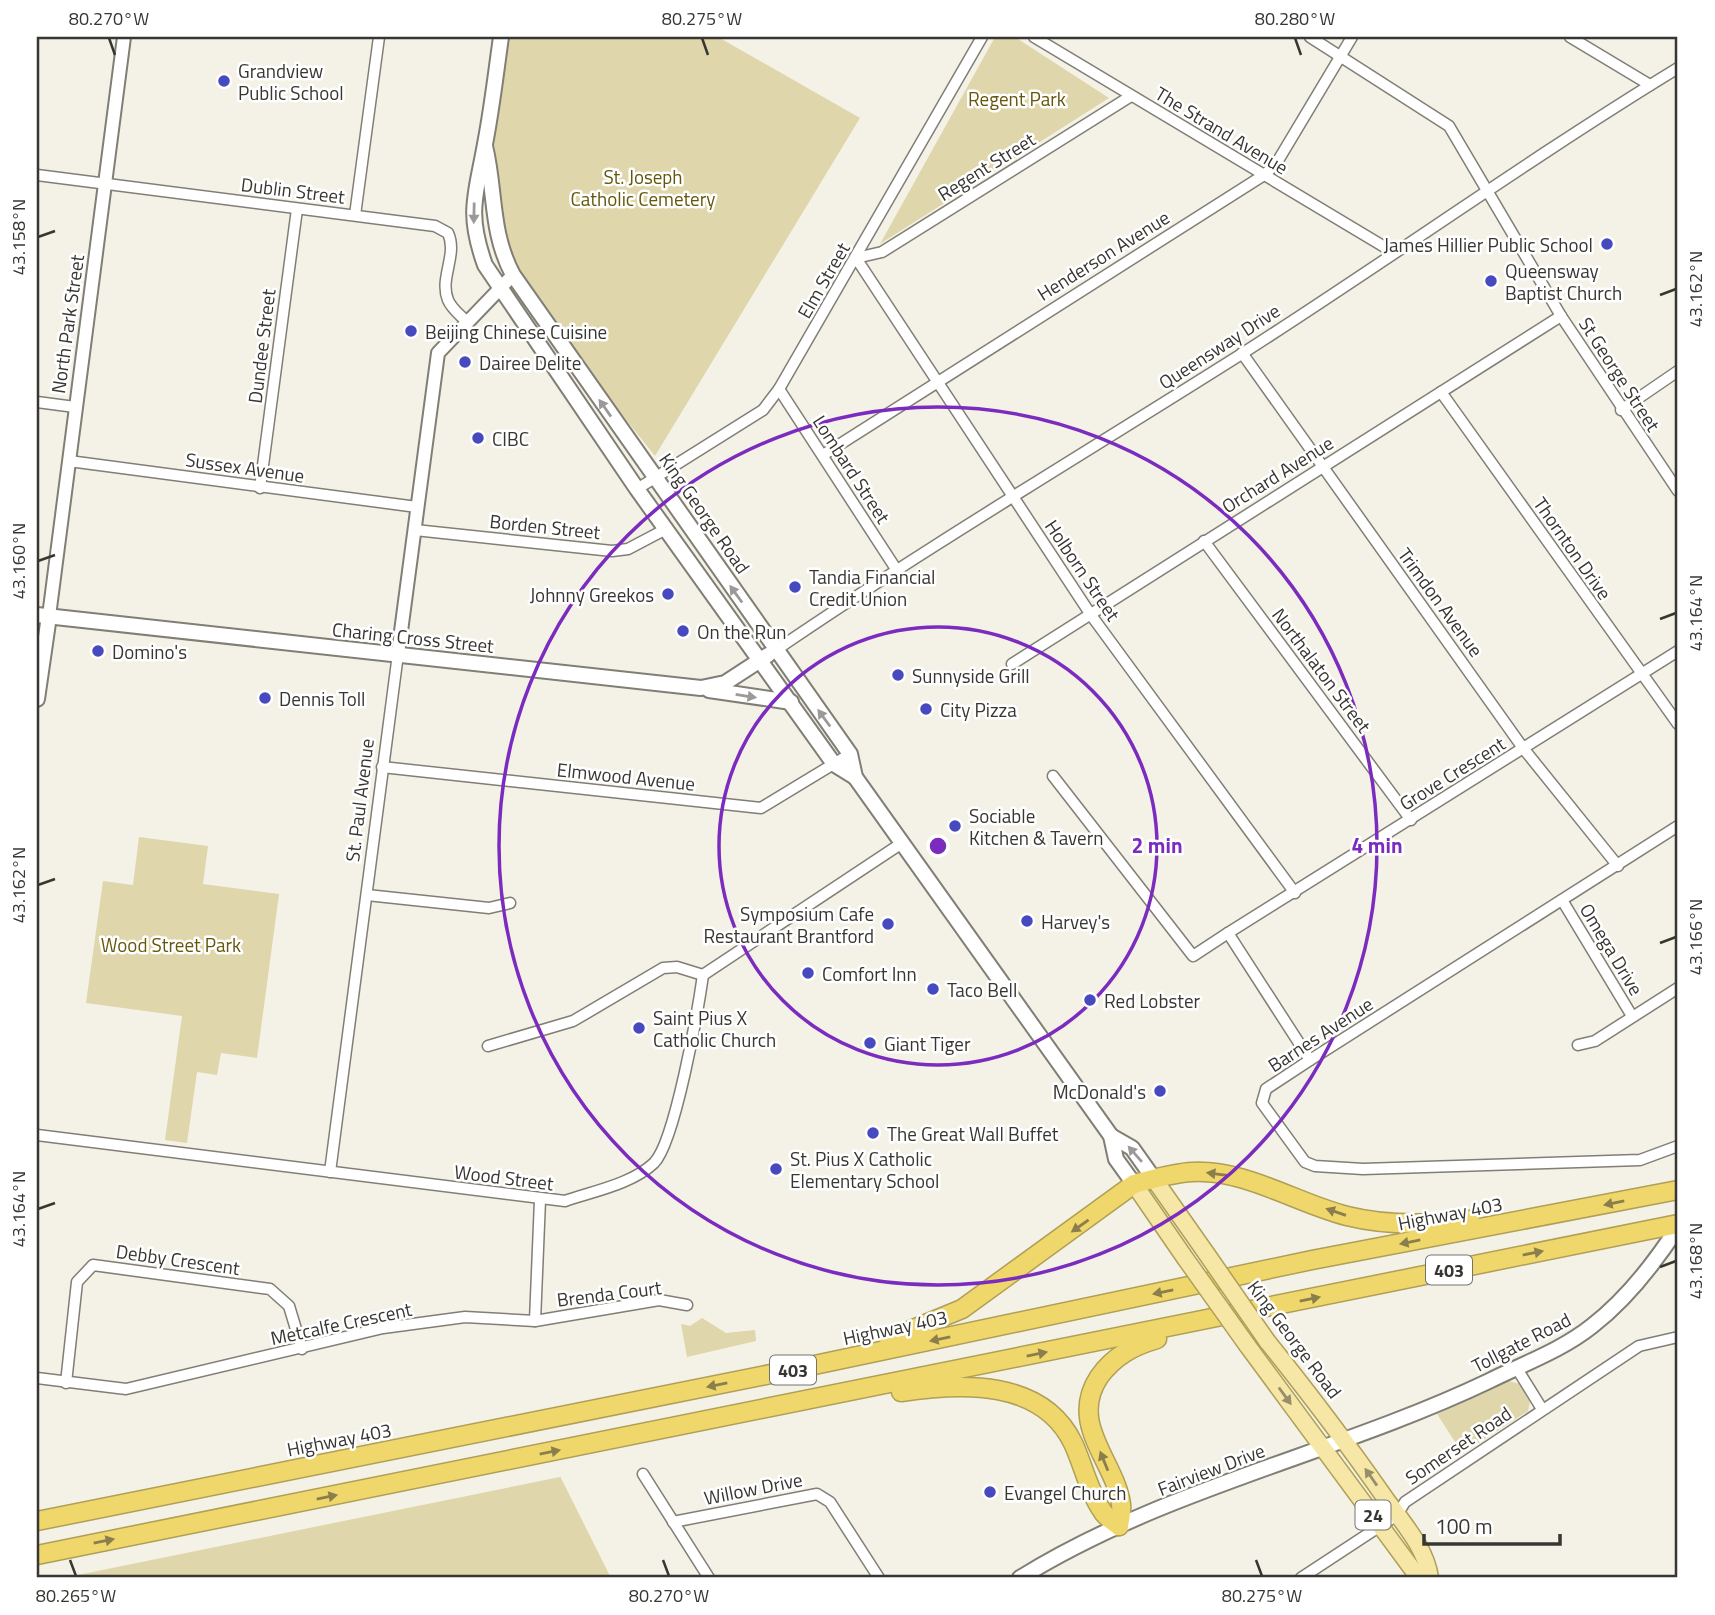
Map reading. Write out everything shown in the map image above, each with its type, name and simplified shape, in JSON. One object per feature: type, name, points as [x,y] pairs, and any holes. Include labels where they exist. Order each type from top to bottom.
[{"type":"highway","points":[[786,1371],[905,1335],[962,1309],[1134,1184],[1154,1178],[1195,1171],[1229,1175],[1347,1216],[1390,1224],[1449,1223],[1525,1214],[1549,1216]]},
{"type":"highway","name":"Highway 403","points":[[37,1521],[786,1371],[1311,1261],[1678,1190]]},
{"type":"highway","name":"403","points":[[37,1555],[1678,1225]]},
{"type":"highway","points":[[1119,1526],[1121,1504],[1093,1435],[1088,1409],[1093,1386],[1109,1363],[1136,1345],[1194,1329],[1219,1317]]},
{"type":"highway","points":[[752,1411],[796,1408],[919,1389],[999,1389],[1037,1401],[1053,1413],[1072,1440],[1102,1512],[1119,1526]]},
{"type":"main road","points":[[499,288],[485,265],[474,236],[476,178],[485,146],[501,37]]},
{"type":"main road","points":[[485,146],[493,180],[494,226],[500,251],[513,275]]},
{"type":"main road","name":"King George Road","points":[[513,275],[850,754],[855,777],[1111,1136],[1116,1158],[1185,1258],[1413,1570],[1429,1578],[1428,1560],[1401,1508],[1267,1341],[1132,1148],[1111,1136]]},
{"type":"main road","name":"King George Road","points":[[499,288],[637,489],[834,764],[855,777]]},
{"type":"main road","name":"Charing Cross Street","points":[[43,615],[701,688],[725,683],[776,650]]},
{"type":"main road","name":"North Park Street","points":[[37,699],[43,615]]},
{"type":"main road","points":[[701,688],[791,702]]},
{"type":"main road","name":"Tollgate Road","points":[[1344,1440],[1434,1406],[1516,1367],[1590,1327],[1629,1293],[1662,1252],[1678,1225]]},
{"type":"main road","name":"Fairview Drive","points":[[1020,1578],[1070,1549],[1119,1526],[1344,1440]]},
{"type":"street","name":"North Park Street","points":[[43,615],[69,461],[124,37]]},
{"type":"street","points":[[355,215],[379,37]]},
{"type":"street","name":"Elm Street","points":[[637,489],[763,410],[779,389],[856,258],[982,37]]},
{"type":"street","name":"The Strand Avenue","points":[[1034,37],[1393,252]]},
{"type":"street","name":"St George Street","points":[[1310,37],[1449,126],[1561,316],[1621,410],[1678,491]]},
{"type":"street","name":"Henderson Avenue","points":[[823,455],[1264,175],[1276,164],[1352,37]]},
{"type":"street","points":[[1570,37],[1650,85]]},
{"type":"street","name":"Queensway Drive","points":[[776,650],[896,569],[1242,353],[1678,68]]},
{"type":"street","name":"Regent Street","points":[[856,258],[883,252],[1131,96]]},
{"type":"street","name":"Dublin Street","points":[[37,175],[355,215],[444,229],[452,248],[446,288],[448,302],[466,321]]},
{"type":"street","name":"Dundee Street","points":[[260,488],[297,209]]},
{"type":"street","name":"Holborn Street","points":[[856,258],[1091,615],[1295,893]]},
{"type":"street","name":"St. Paul Avenue","points":[[330,1172],[438,353],[513,275]]},
{"type":"street","name":"Orchard Avenue","points":[[1012,664],[1561,316]]},
{"type":"street","name":"Trimdon Avenue","points":[[1242,353],[1524,748],[1618,866]]},
{"type":"street","points":[[1621,410],[1678,371]]},
{"type":"street","name":"Lombard Street","points":[[779,389],[896,569]]},
{"type":"street","name":"Thornton Drive","points":[[1441,392],[1678,724]]},
{"type":"street","points":[[37,402],[75,407]]},
{"type":"street","name":"Sussex Avenue","points":[[69,461],[417,507]]},
{"type":"street","name":"Borden Street","points":[[415,530],[612,551],[628,549],[666,529]]},
{"type":"street","name":"Northalaton Street","points":[[1204,541],[1411,820]]},
{"type":"street","name":"Grove Crescent","points":[[1053,776],[1193,956],[1678,651]]},
{"type":"street","name":"Elmwood Avenue","points":[[382,767],[761,808],[850,754]]},
{"type":"street","name":"Barnes Avenue","points":[[1678,826],[1266,1089],[1262,1103],[1306,1162],[1315,1166],[1363,1169],[1640,1160],[1678,1146]]},
{"type":"street","points":[[488,1046],[573,1021],[663,968],[677,967],[703,975],[902,844]]},
{"type":"street","points":[[367,895],[489,908],[510,903]]},
{"type":"street","name":"Omega Drive","points":[[1562,900],[1632,1016]]},
{"type":"street","points":[[1228,933],[1310,1060]]},
{"type":"street","name":"Wood Street","points":[[37,1135],[540,1200],[565,1201],[635,1176],[655,1162],[667,1142],[697,1016],[703,975]]},
{"type":"street","points":[[1578,1045],[1595,1041],[1678,988]]},
{"type":"street","points":[[535,1321],[540,1200]]},
{"type":"street","name":"Debby Crescent","points":[[66,1383],[77,1282],[93,1265],[270,1289],[289,1306],[302,1349]]},
{"type":"street","name":"Brenda Court","points":[[535,1321],[659,1300],[687,1305]]},
{"type":"street","name":"Metcalfe Crescent","points":[[37,1378],[126,1389],[383,1328],[466,1317],[535,1321]]},
{"type":"street","name":"Somerset Road","points":[[1301,1578],[1381,1526],[1401,1508],[1542,1409],[1639,1346],[1677,1340]]},
{"type":"street","name":"Somerset Road","points":[[1516,1367],[1542,1409]]},
{"type":"street","points":[[643,1474],[709,1578]]},
{"type":"street","name":"Willow Drive","points":[[673,1522],[817,1494],[830,1502],[879,1578]]},
{"type":"green space","name":"St. Joseph Catholic Cemetery","points":[[507,37],[718,37],[860,118],[655,456],[532,302],[497,231],[490,142]]},
{"type":"green space","name":"Regent Park","points":[[995,37],[1015,37],[1109,98],[880,244]]},
{"type":"green space","name":"Wood Street Park","points":[[139,837],[208,846],[203,884],[279,894],[257,1058],[221,1053],[217,1075],[197,1072],[187,1143],[165,1140],[182,1016],[86,1003],[103,881],[133,885]]},
{"type":"green space","points":[[702,1318],[726,1333],[755,1330],[756,1341],[687,1357],[681,1324],[690,1326]]},
{"type":"green space","points":[[1509,1381],[1520,1384],[1530,1402],[1528,1411],[1466,1451],[1459,1448],[1437,1414]]},
{"type":"green space","points":[[560,1477],[611,1578],[63,1578]]},
{"type":"place","name":"Grandview Public School","points":[[224,81]]},
{"type":"place","name":"James Hillier Public School","points":[[1607,244]]},
{"type":"place","name":"Queensway Baptist Church","points":[[1491,281]]},
{"type":"place","name":"Beijing Chinese Cuisine","points":[[411,331]]},
{"type":"place","name":"Dairee Delite","points":[[465,362]]},
{"type":"place","name":"CIBC","points":[[478,438]]},
{"type":"place","name":"Tandia Financial Credit Union","points":[[795,587]]},
{"type":"place","name":"Johnny Greekos","points":[[668,594]]},
{"type":"place","name":"On the Run","points":[[683,631]]},
{"type":"place","name":"Domino's","points":[[98,651]]},
{"type":"place","name":"Sunnyside Grill","points":[[898,675]]},
{"type":"place","name":"Dennis Toll","points":[[265,698]]},
{"type":"place","name":"City Pizza","points":[[926,709]]},
{"type":"place","name":"Sociable Kitchen & Tavern","points":[[955,826]]},
{"type":"place","name":"Harvey's","points":[[1027,921]]},
{"type":"place","name":"Symposium Cafe Restaurant Brantford","points":[[888,924]]},
{"type":"place","name":"Comfort Inn","points":[[808,973]]},
{"type":"place","name":"Taco Bell","points":[[933,989]]},
{"type":"place","name":"Red Lobster","points":[[1090,1000]]},
{"type":"place","name":"Saint Pius X Catholic Church","points":[[639,1028]]},
{"type":"place","name":"Giant Tiger","points":[[870,1043]]},
{"type":"place","name":"McDonald's","points":[[1160,1091]]},
{"type":"place","name":"The Great Wall Buffet","points":[[873,1133]]},
{"type":"place","name":"St. Pius X Catholic Elementary School","points":[[776,1169]]},
{"type":"place","name":"Evangel Church","points":[[990,1492]]}]
